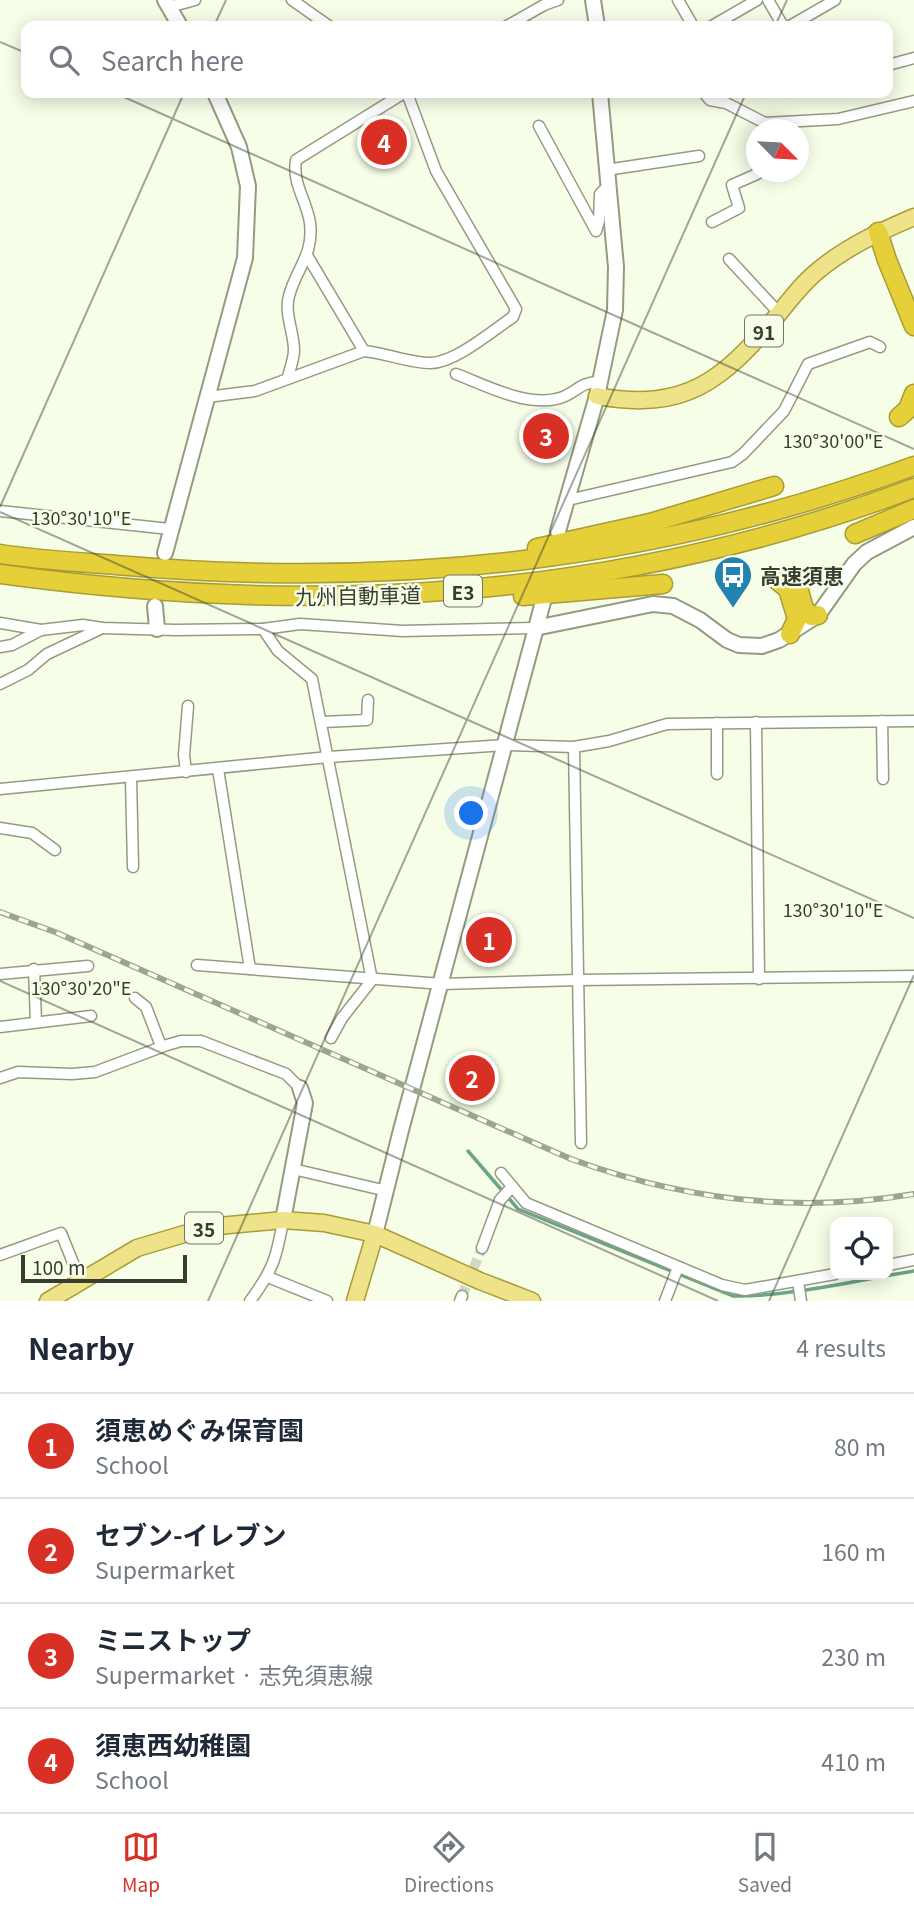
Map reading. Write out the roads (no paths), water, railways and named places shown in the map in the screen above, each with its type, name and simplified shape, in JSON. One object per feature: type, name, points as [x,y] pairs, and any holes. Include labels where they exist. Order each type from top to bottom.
[{"type":"highway","points":[[878,232],[914,311]]},
{"type":"highway","points":[[878,232],[914,326]]},
{"type":"highway","points":[[899,417],[908,409],[914,394]]},
{"type":"highway","name":"九州自動車道","points":[[0,554],[154,569],[322,575],[452,569],[632,545],[792,506],[914,466]]},
{"type":"highway","points":[[322,575],[463,562],[579,540],[650,523],[774,486]]},
{"type":"highway","name":"九州自動車道","points":[[0,574],[148,590],[279,596],[356,597],[485,589],[579,577],[687,556],[784,531],[914,488]]},
{"type":"highway","points":[[855,534],[914,509]]},
{"type":"highway","points":[[803,579],[798,587],[804,610],[811,616],[818,615]]},
{"type":"highway","points":[[776,580],[788,589],[797,620],[790,634]]},
{"type":"highway","points":[[356,597],[469,599],[663,584]]},
{"type":"main road","name":"91","points":[[598,389],[636,402],[676,395],[711,380],[727,370],[746,352],[819,269],[878,232],[914,217]]},
{"type":"main road","name":"35","points":[[48,1301],[137,1248],[208,1227],[283,1220],[324,1223],[375,1234],[531,1301]]},
{"type":"main road","points":[[355,1301],[375,1234]]},
{"type":"street","points":[[177,21],[167,4],[195,0]]},
{"type":"street","points":[[292,0],[322,21]]},
{"type":"street","points":[[517,21],[558,0]]},
{"type":"street","points":[[593,0],[596,21]]},
{"type":"street","points":[[678,0],[690,21]]},
{"type":"street","points":[[721,21],[757,0]]},
{"type":"street","points":[[768,0],[780,21]]},
{"type":"street","points":[[799,21],[835,0]]},
{"type":"street","points":[[893,64],[914,58]]},
{"type":"street","points":[[164,553],[245,258],[247,186],[239,147],[217,98]]},
{"type":"street","points":[[288,377],[294,354],[288,299],[307,257],[310,222],[297,182],[296,160],[397,98]]},
{"type":"street","points":[[207,397],[255,391],[365,351],[421,362],[444,360],[513,317],[516,309],[436,172],[407,98]]},
{"type":"street","points":[[558,531],[598,389],[615,310],[616,267],[600,98]]},
{"type":"street","points":[[708,98],[726,103],[757,119]]},
{"type":"street","points":[[809,122],[838,119],[914,102]]},
{"type":"street","points":[[539,126],[596,232],[600,194],[608,186]]},
{"type":"street","points":[[606,170],[699,156]]},
{"type":"street","points":[[712,222],[739,208],[732,185],[746,179]]},
{"type":"street","points":[[307,257],[365,351]]},
{"type":"street","points":[[729,258],[779,313]]},
{"type":"street","points":[[568,500],[732,461],[743,454],[785,411],[808,364],[870,342],[880,347]]},
{"type":"street","points":[[456,374],[521,397],[542,400],[558,399],[588,381],[598,389]]},
{"type":"street","points":[[0,511],[170,529]]},
{"type":"street","points":[[0,623],[41,630],[83,625],[102,628],[263,629],[300,624],[403,631],[535,628],[653,604],[673,606],[687,612],[727,640],[739,645],[762,646],[790,634],[818,615],[860,558],[914,527]]},
{"type":"street","points":[[375,1234],[542,602]]},
{"type":"street","points":[[155,606],[157,629]]},
{"type":"street","points":[[0,684],[64,645],[102,628]]},
{"type":"street","points":[[263,629],[278,651],[312,679],[372,980],[342,1018],[331,1038]]},
{"type":"street","points":[[0,647],[12,645],[41,630]]},
{"type":"street","points":[[322,722],[367,720],[368,700]]},
{"type":"street","points":[[186,772],[184,755],[188,706]]},
{"type":"street","points":[[882,721],[883,779]]},
{"type":"street","points":[[0,789],[329,758],[505,746],[574,747],[609,741],[667,724],[914,721]]},
{"type":"street","points":[[756,722],[759,979]]},
{"type":"street","points":[[717,723],[717,774]]},
{"type":"street","points":[[574,747],[582,1143]]},
{"type":"street","points":[[218,769],[250,969]]},
{"type":"street","points":[[131,777],[133,867]]},
{"type":"street","points":[[0,828],[32,833],[55,850]]},
{"type":"street","points":[[197,965],[442,984],[914,976]]},
{"type":"street","points":[[0,974],[88,966]]},
{"type":"street","points":[[34,969],[36,1023]]},
{"type":"street","points":[[135,998],[146,1007],[161,1046]]},
{"type":"street","points":[[0,1027],[91,1016]]},
{"type":"street","points":[[0,1078],[19,1072],[95,1072],[181,1041],[201,1041],[286,1074],[300,1088],[306,1103],[277,1257],[268,1276],[250,1301]]},
{"type":"street","points":[[293,1169],[387,1191]]},
{"type":"street","points":[[501,1173],[526,1203],[722,1285],[745,1290],[830,1275]]},
{"type":"street","points":[[482,1248],[500,1199],[511,1188]]},
{"type":"street","points":[[0,1255],[61,1233],[80,1280]]},
{"type":"street","points":[[893,1264],[914,1260]]},
{"type":"street","points":[[665,1301],[678,1267]]},
{"type":"street","points":[[268,1276],[327,1301]]},
{"type":"street","points":[[798,1281],[801,1301]]},
{"type":"waterway","points":[[468,1151],[518,1209],[733,1296],[800,1291],[914,1271]]},
{"type":"tunnel","points":[[462,1296],[482,1248]]},
{"type":"railway","points":[[0,912],[55,932],[571,1159],[613,1173],[698,1193],[783,1203],[870,1200],[914,1194]]},
{"type":"place","name":"須恵西幼稚園","points":[[384,142]]},
{"type":"place","name":"ミニストップ","points":[[546,436]]},
{"type":"place","name":"高速須恵","points":[[733,609]]},
{"type":"place","name":"須恵めぐみ保育園","points":[[489,940]]},
{"type":"place","name":"セブン-イレブン","points":[[472,1078]]}]
